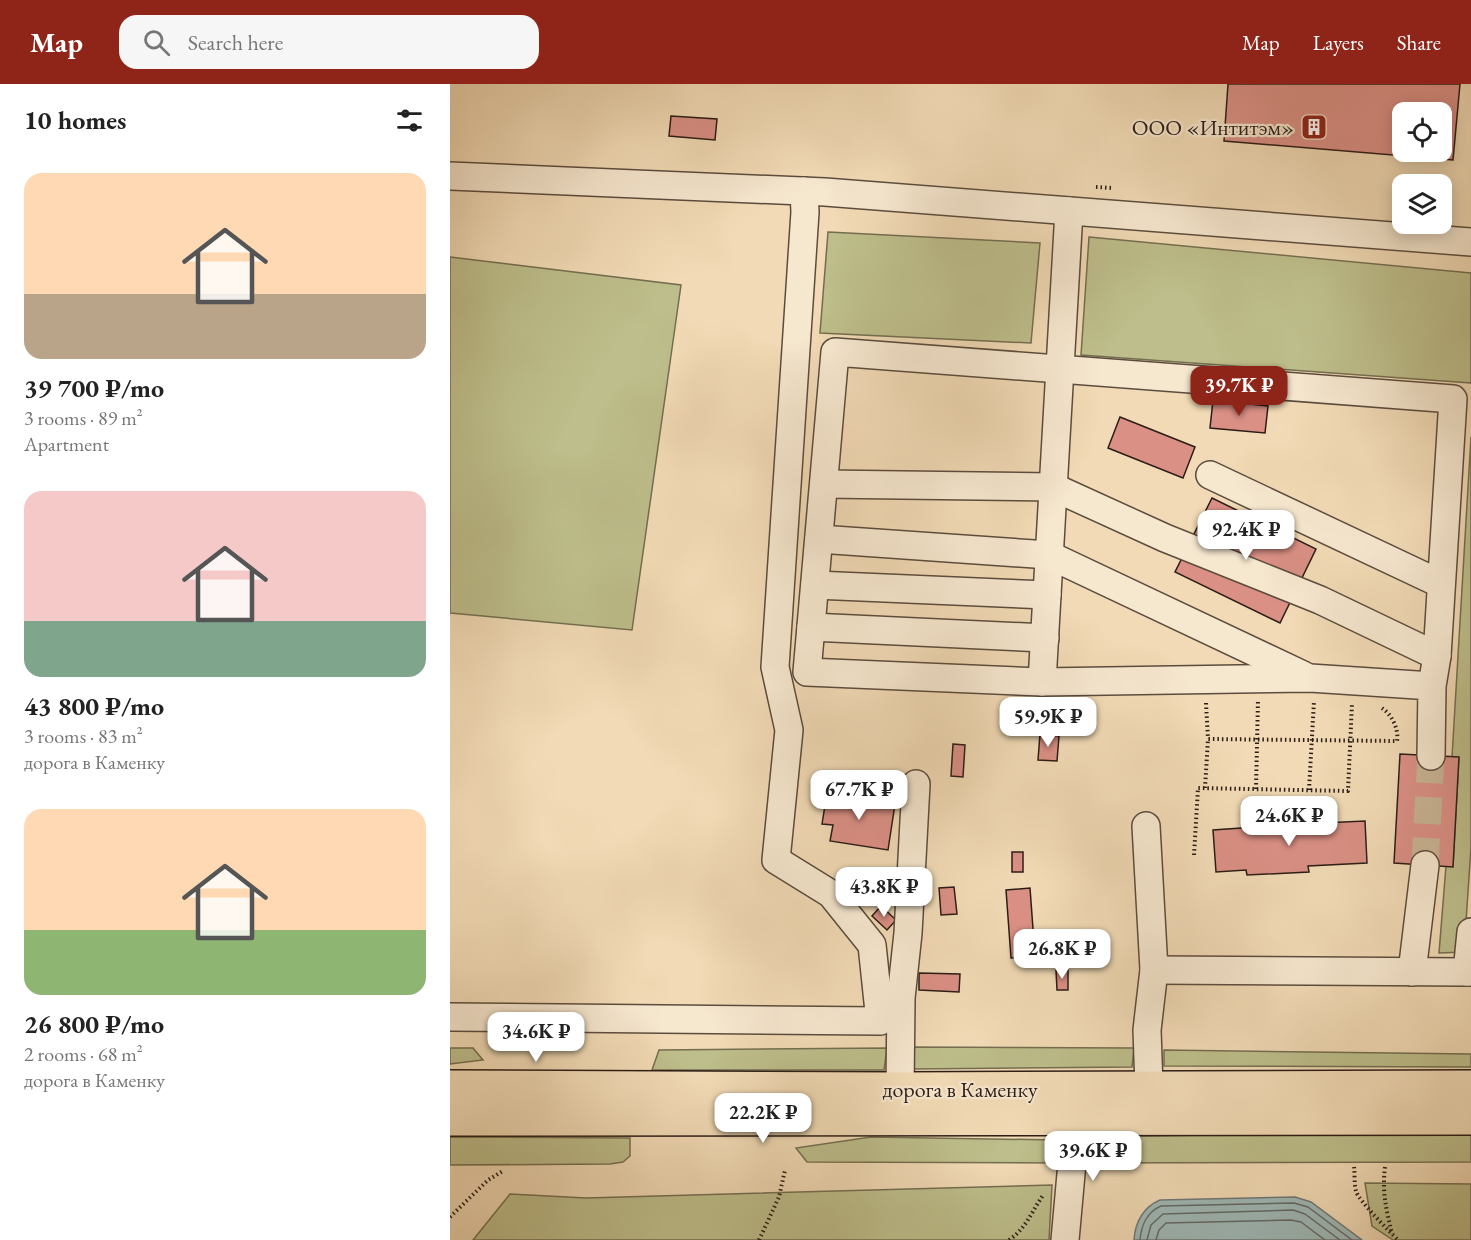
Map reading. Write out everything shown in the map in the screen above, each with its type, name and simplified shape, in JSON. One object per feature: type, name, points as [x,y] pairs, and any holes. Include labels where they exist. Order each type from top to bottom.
[{"type":"main road","name":"дорога в Каменку","points":[[450,1087],[900,1089],[1471,1087]]},
{"type":"main road","name":"дорога в Каменку","points":[[450,1119],[1471,1118]]},
{"type":"street","points":[[450,176],[804,191],[1471,242]]},
{"type":"street","points":[[450,1017],[880,1020],[872,945],[831,894],[776,860],[789,730],[776,667],[805,212],[804,191]]},
{"type":"street","points":[[1042,682],[1069,211]]},
{"type":"street","points":[[1431,756],[1432,686],[1437,656],[1453,399],[835,352],[807,672],[1042,682],[1310,678],[1432,686]]},
{"type":"street","points":[[1210,475],[1442,584]]},
{"type":"street","points":[[824,484],[1053,486],[1165,538],[1320,600],[1437,656]]},
{"type":"street","points":[[819,538],[1049,555],[1310,678]]},
{"type":"street","points":[[815,585],[1047,595]]},
{"type":"street","points":[[811,627],[1045,638]]},
{"type":"street","points":[[900,1089],[900,998],[908,933],[915,784]]},
{"type":"street","points":[[1146,826],[1154,970],[1147,1030],[1149,1087]]},
{"type":"street","points":[[1412,972],[1425,865]]},
{"type":"street","points":[[1154,970],[1469,972],[1471,932]]},
{"type":"street","points":[[1065,1240],[1076,1119]]},
{"type":"path","points":[[1256,789],[1258,678]]},
{"type":"path","points":[[1310,678],[1315,695],[1310,790]]},
{"type":"path","points":[[1204,679],[1208,739],[1205,788]]},
{"type":"path","points":[[1194,855],[1198,788],[1348,791],[1352,696]]},
{"type":"path","points":[[1208,739],[1397,741],[1398,732],[1388,712],[1375,702]]},
{"type":"path","points":[[1354,1167],[1356,1192],[1384,1227],[1397,1239]]},
{"type":"path","points":[[1385,1167],[1384,1198],[1397,1239]]},
{"type":"path","points":[[759,1240],[779,1197],[785,1170]]},
{"type":"path","points":[[450,1217],[488,1180],[503,1171]]},
{"type":"path","points":[[1009,1240],[1027,1224],[1047,1190]]},
{"type":"green space","points":[[828,232],[1040,243],[1031,343],[820,333]]},
{"type":"green space","points":[[1089,237],[1471,273],[1471,383],[1081,355]]},
{"type":"green space","points":[[450,257],[681,285],[632,630],[450,613]]},
{"type":"green space","points":[[1471,437],[1471,847],[1464,952],[1439,953],[1446,866],[1453,866],[1459,758],[1452,757]]},
{"type":"green space","points":[[907,1047],[1134,1048],[1132,1067],[911,1069]]},
{"type":"green space","points":[[450,1048],[473,1048],[483,1060],[450,1064]]},
{"type":"green space","points":[[887,1048],[884,1070],[652,1070],[659,1050]]},
{"type":"green space","points":[[1164,1050],[1471,1054],[1471,1067],[1164,1066]]},
{"type":"green space","points":[[1333,1133],[1471,1134],[1471,1162],[1082,1163],[1086,1137]]},
{"type":"green space","points":[[450,1137],[630,1138],[630,1156],[623,1162],[610,1164],[450,1165]]},
{"type":"green space","points":[[871,1137],[1055,1140],[1060,1163],[807,1162],[796,1148]]},
{"type":"green space","points":[[1365,1183],[1471,1184],[1471,1240],[1393,1240],[1372,1226]]},
{"type":"green space","points":[[1052,1185],[1049,1240],[473,1240],[510,1194],[586,1198]]},
{"type":"water","points":[[1295,1197],[1311,1202],[1362,1240],[1134,1240],[1141,1216],[1160,1200]]},
{"type":"building","name":"ООО «Интитэм»","points":[[1228,84],[1460,84],[1453,160],[1452,102],[1392,102],[1392,155],[1224,141]]},
{"type":"building","points":[[671,116],[717,119],[715,140],[669,136]]},
{"type":"building","points":[[1213,400],[1268,406],[1265,433],[1210,428]]},
{"type":"building","points":[[1120,417],[1195,447],[1183,478],[1108,448]]},
{"type":"building","points":[[1212,498],[1316,549],[1280,623],[1175,572]]},
{"type":"building","points":[[1040,734],[1059,736],[1057,761],[1038,760]]},
{"type":"building","points":[[953,744],[965,745],[963,777],[951,776]]},
{"type":"building","points":[[1400,754],[1459,757],[1453,867],[1394,863]]},
{"type":"building","points":[[827,793],[895,804],[888,850],[830,841],[833,825],[822,824]]},
{"type":"building","points":[[1300,821],[1300,824],[1365,821],[1367,863],[1308,866],[1309,872],[1247,875],[1246,870],[1216,872],[1213,830],[1256,827],[1256,823]]},
{"type":"building","points":[[1012,852],[1023,852],[1023,872],[1012,872]]},
{"type":"building","points":[[954,887],[957,914],[941,915],[939,888]]},
{"type":"building","points":[[1030,888],[1035,956],[1011,958],[1006,890]]},
{"type":"building","points":[[881,906],[896,920],[887,930],[872,916]]},
{"type":"building","points":[[1056,970],[1068,970],[1068,990],[1057,990]]},
{"type":"building","points":[[919,973],[960,974],[959,992],[919,990]]},
{"type":"tunnel","points":[[1425,865],[1431,756]]},
{"type":"place","name":"ООО «Интитэм»","points":[[1314,127]]}]
